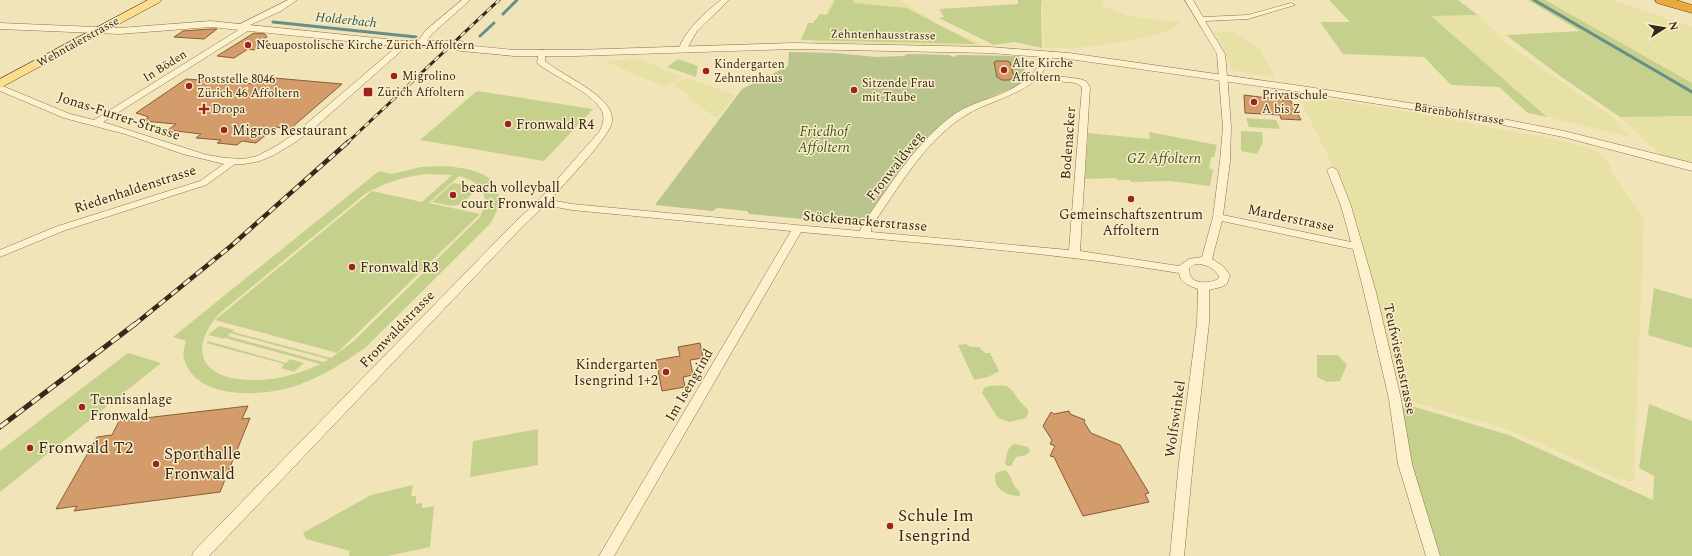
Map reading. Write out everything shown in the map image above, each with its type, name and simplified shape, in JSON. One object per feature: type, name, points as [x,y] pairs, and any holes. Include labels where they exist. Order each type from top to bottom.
[{"type":"highway","points":[[1647,0],[1692,9]]},
{"type":"main road","name":"Wehntalerstrasse","points":[[0,84],[156,0]]},
{"type":"street","name":"In Böden","points":[[94,124],[245,27],[293,0]]},
{"type":"street","points":[[420,44],[429,32],[466,0]]},
{"type":"street","points":[[682,50],[684,44],[702,20],[725,0]]},
{"type":"street","points":[[1189,0],[1221,54],[1227,127],[1225,161],[1218,217],[1206,261]]},
{"type":"street","points":[[1200,18],[1248,17],[1290,5]]},
{"type":"street","name":"Zehntenhausstrasse","points":[[0,26],[138,30],[199,24],[245,27],[405,44],[451,45],[461,48],[514,53],[575,53],[793,46],[990,50],[1051,54],[1120,62],[1223,78]]},
{"type":"street","name":"Riedenhaldenstrasse","points":[[0,254],[59,229],[203,183],[232,163],[242,163],[259,159],[291,141],[310,127],[405,44]]},
{"type":"street","name":"Fronwaldstrasse","points":[[199,556],[520,223],[543,202],[603,133],[607,126],[608,118],[605,109],[598,100],[541,62],[542,52]]},
{"type":"street","name":"Fronwaldweg","points":[[866,235],[866,227],[916,158],[939,133],[959,116],[1020,88],[1035,76],[1051,54]]},
{"type":"street","name":"Bodenacker","points":[[1035,76],[1077,80],[1083,83],[1086,88],[1074,254]]},
{"type":"street","name":"Bärenbohlstrasse","points":[[1223,78],[1338,94],[1492,119],[1600,143],[1692,168]]},
{"type":"street","name":"Jonas-Furrer-Strasse","points":[[0,88],[66,116],[111,127],[162,145],[232,163]]},
{"type":"street","name":"Teufwiesenstrasse","points":[[1332,170],[1346,206],[1370,292],[1394,399],[1405,464],[1433,556]]},
{"type":"street","name":"Stöckenackerstrasse","points":[[543,202],[572,207],[1074,254],[1183,270]]},
{"type":"street","name":"Marderstrasse","points":[[1218,217],[1358,247]]},
{"type":"street","name":"Im Isengrind","points":[[606,556],[798,228]]},
{"type":"street","points":[[1193,261],[1206,261],[1224,272],[1225,280],[1220,285],[1204,286],[1192,282],[1187,278],[1183,270],[1184,266],[1193,261]]},
{"type":"street","name":"Wolfswinkel","points":[[1177,556],[1186,462],[1202,330],[1205,300],[1204,286]]},
{"type":"shaded area","points":[[833,0],[900,0],[935,22],[985,46],[812,43]]},
{"type":"shaded area","points":[[1043,0],[1102,0],[1104,6],[1128,16],[1181,22],[1171,30],[1144,38],[1088,47],[1055,49],[1044,48]]},
{"type":"shaded area","points":[[1545,0],[1612,0],[1692,27],[1692,83]]},
{"type":"shaded area","points":[[1479,15],[1506,43],[1615,119],[1630,137],[1547,117],[1430,16]]},
{"type":"shaded area","points":[[1214,31],[1234,32],[1260,49],[1275,77],[1233,71]]},
{"type":"shaded area","points":[[639,59],[683,77],[665,87],[604,61]]},
{"type":"shaded area","points":[[687,78],[735,95],[717,118],[687,98],[690,95],[673,86]]},
{"type":"shaded area","points":[[1297,94],[1416,113],[1553,139],[1592,149],[1601,155],[1608,163],[1611,168],[1610,171],[1644,218],[1634,481],[1616,478],[1503,428],[1409,401],[1398,393],[1348,206],[1333,166]]},
{"type":"shaded area","points":[[1692,116],[1692,164],[1662,156],[1620,117]]},
{"type":"green space","points":[[835,0],[854,0],[853,3],[907,8],[976,44],[801,40],[808,23],[813,23],[820,14],[827,15]]},
{"type":"green space","points":[[1018,0],[1042,0],[1042,48],[1014,42],[994,45],[939,18],[944,17],[939,9],[1018,4]]},
{"type":"green space","points":[[1329,0],[1458,0],[1478,15],[1431,16],[1547,117],[1528,113],[1499,87],[1451,85],[1424,57],[1343,54],[1320,22],[1350,22]]},
{"type":"green space","points":[[1528,0],[1545,0],[1692,83],[1692,116],[1620,117],[1560,76],[1506,35],[1580,31]]},
{"type":"green space","name":"Friedhof Affoltern","points":[[789,52],[834,53],[877,57],[904,56],[907,54],[949,55],[954,57],[958,55],[1019,56],[1027,79],[1015,87],[973,104],[951,118],[868,218],[859,224],[749,214],[747,211],[717,208],[713,211],[655,205],[742,89],[788,66]]},
{"type":"green space","points":[[678,59],[698,66],[696,77],[667,67]]},
{"type":"green space","name":"Fronwald R4","points":[[477,91],[593,109],[544,161],[420,140]]},
{"type":"green space","points":[[1246,118],[1276,120],[1280,129],[1249,127]]},
{"type":"green space","points":[[1241,131],[1262,132],[1263,142],[1257,154],[1241,151]]},
{"type":"green space","name":"GZ Affoltern","points":[[1149,132],[1217,145],[1214,157],[1211,157],[1209,168],[1213,170],[1210,186],[1170,181],[1131,182],[1130,180],[1117,180],[1116,178],[1085,179],[1088,133],[1150,139]]},
{"type":"green space","name":"Fronwald R3","points":[[439,166],[467,169],[489,178],[496,186],[499,196],[497,208],[490,224],[365,348],[314,379],[280,390],[239,393],[224,391],[199,381],[190,371],[183,357],[186,341],[173,337],[379,171],[392,174],[421,167]],"holes":[[[427,174],[452,175],[422,202],[372,191],[215,320],[337,353],[480,214],[429,203],[459,176],[474,182],[482,191],[485,203],[479,218],[354,341],[331,358],[233,332],[234,330],[219,326],[208,335],[225,338],[320,364],[287,376],[251,380],[234,379],[221,375],[211,368],[204,360],[202,350],[204,338],[210,326],[221,312],[365,194],[395,181],[411,176]],[[230,333],[327,359],[328,360],[323,362],[228,336]]]},
{"type":"green space","name":"beach volleyball court Fronwald","points":[[453,183],[474,187],[475,191],[456,206],[432,202]]},
{"type":"green space","points":[[1654,288],[1692,299],[1692,348],[1648,335]]},
{"type":"green space","points":[[208,341],[286,363],[290,359],[304,363],[294,372],[281,368],[284,364],[206,343]]},
{"type":"green space","points":[[966,344],[970,347],[979,347],[985,353],[990,353],[999,371],[988,377],[974,380],[958,345]]},
{"type":"green space","name":"Tennisanlage Fronwald","points":[[128,353],[161,363],[0,492],[0,451]]},
{"type":"green space","points":[[1317,355],[1338,355],[1347,365],[1340,381],[1327,382],[1317,377]]},
{"type":"green space","points":[[989,386],[1005,386],[1010,388],[1028,410],[1026,418],[1009,422],[998,418],[982,393],[984,388]]},
{"type":"green space","points":[[1649,404],[1692,421],[1692,556],[1438,556],[1417,493],[1400,409],[1408,406],[1415,407],[1509,435],[1653,500],[1654,476],[1639,468]]},
{"type":"green space","points":[[538,429],[538,465],[470,477],[473,441]]},
{"type":"green space","points":[[1015,444],[1028,447],[1030,451],[1026,455],[1016,457],[1011,466],[1007,466],[1005,464],[1007,452],[1012,445]]},
{"type":"green space","points":[[1005,470],[1008,472],[1014,485],[1019,491],[1020,496],[1005,493],[998,487],[995,478],[996,473]]},
{"type":"green space","points":[[413,485],[411,496],[416,496],[416,504],[422,503],[422,508],[434,506],[430,547],[388,556],[349,556],[350,551],[306,539],[303,533],[371,495]]},
{"type":"building","points":[[217,29],[204,39],[174,37],[183,31]]},
{"type":"building","name":"Neuapostolische Kirche Zürich-Affoltern","points":[[254,33],[265,34],[267,37],[262,40],[268,41],[254,50],[248,49],[234,58],[217,56]]},
{"type":"building","name":"Alte Kirche Affoltern","points":[[994,62],[1010,62],[1014,77],[1009,80],[1002,80],[997,77]]},
{"type":"building","points":[[205,77],[216,78],[214,80],[253,84],[263,77],[342,84],[290,129],[275,127],[256,143],[242,141],[237,145],[217,143],[221,140],[196,138],[201,134],[168,130],[176,124],[143,121],[149,117],[136,113],[186,79],[200,80]]},
{"type":"building","points":[[1244,95],[1291,101],[1301,120],[1281,119],[1280,115],[1245,113]]},
{"type":"building","name":"Kindergarten Isengrind 1+2","points":[[700,343],[703,358],[690,360],[693,375],[683,377],[685,387],[662,391],[656,360],[680,356],[678,347]]},
{"type":"building","name":"Sporthalle Fronwald","points":[[248,406],[242,419],[250,418],[220,492],[74,511],[77,506],[56,509],[97,437],[112,435],[119,421]]},
{"type":"building","points":[[1069,411],[1070,414],[1085,420],[1084,422],[1091,433],[1120,445],[1149,493],[1145,494],[1149,502],[1083,516],[1054,457],[1050,456],[1055,446],[1050,444],[1052,440],[1043,426],[1051,412],[1054,414]]},
{"type":"waterway","name":"Holderbach","points":[[503,14],[517,0]]},
{"type":"waterway","points":[[1534,0],[1692,92]]},
{"type":"waterway","name":"Holderbach","points":[[273,22],[416,37]]},
{"type":"waterway","name":"Holderbach","points":[[480,36],[494,23]]},
{"type":"railway","points":[[347,143],[499,0]]},
{"type":"railway","points":[[134,325],[231,246],[348,142]]},
{"type":"railway","points":[[0,427],[135,324]]},
{"type":"place","name":"Neuapostolische Kirche Zürich-Affoltern","points":[[248,45]]},
{"type":"place","name":"Alte Kirche Affoltern","points":[[1004,70]]},
{"type":"place","name":"Kindergarten Zehntenhaus","points":[[706,71]]},
{"type":"place","name":"Migrolino","points":[[394,76]]},
{"type":"place","name":"Poststelle 8046 Zürich 46 Affoltern","points":[[189,86]]},
{"type":"place","name":"Sitzende Frau mit Taube","points":[[854,90]]},
{"type":"place","name":"Zürich Affoltern","points":[[368,92]]},
{"type":"place","name":"Privatschule A bis Z","points":[[1254,102]]},
{"type":"place","name":"Dropa","points":[[204,109]]},
{"type":"place","name":"Fronwald R4","points":[[508,124]]},
{"type":"place","name":"Migros Restaurant","points":[[224,130]]},
{"type":"place","name":"beach volleyball court Fronwald","points":[[453,195]]},
{"type":"place","name":"Gemeinschaftszentrum Affoltern","points":[[1131,199]]},
{"type":"place","name":"Fronwald R3","points":[[352,267]]},
{"type":"place","name":"Kindergarten Isengrind 1+2","points":[[666,372]]},
{"type":"place","name":"Tennisanlage Fronwald","points":[[82,407]]},
{"type":"place","name":"Fronwald T2","points":[[30,448]]},
{"type":"place","name":"Sporthalle Fronwald","points":[[156,464]]},
{"type":"place","name":"Schule Im Isengrind","points":[[890,526]]}]
